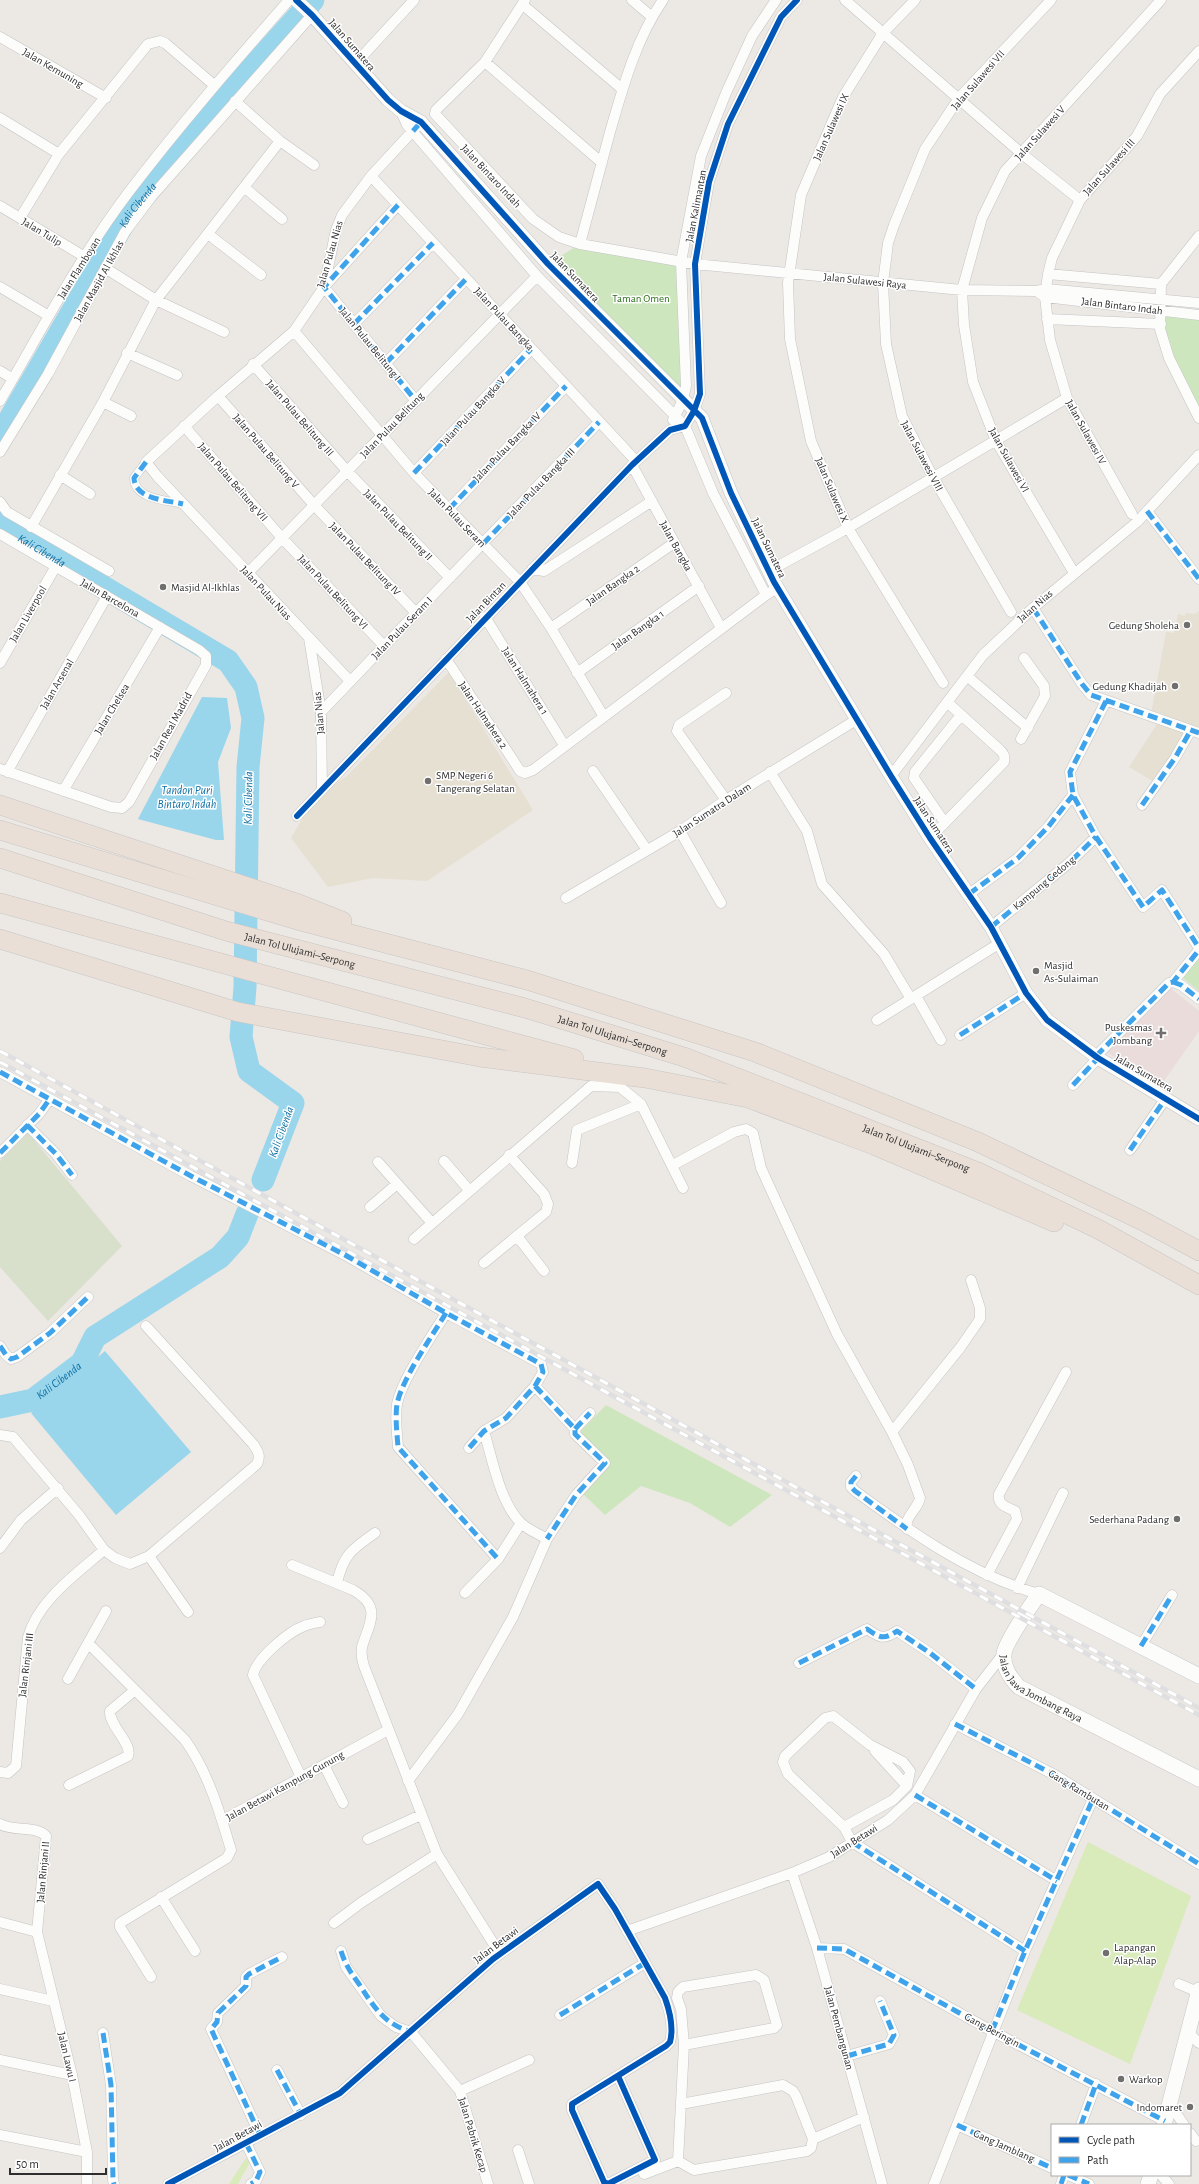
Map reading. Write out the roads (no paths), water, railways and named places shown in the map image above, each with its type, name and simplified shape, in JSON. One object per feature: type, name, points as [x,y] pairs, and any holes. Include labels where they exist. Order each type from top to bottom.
[{"type":"highway","points":[[0,805],[202,872],[298,912],[426,952],[527,980],[755,1052],[978,1142],[1143,1221],[1199,1251]]},
{"type":"highway","points":[[0,830],[225,898],[298,912]]},
{"type":"highway","name":"Jalan Tol Ulujami–Serpong","points":[[0,858],[226,931],[525,1008],[684,1057],[978,1172],[1098,1229],[1196,1283]]},
{"type":"highway","points":[[0,902],[329,994],[645,1078]]},
{"type":"highway","points":[[0,939],[238,1012],[322,1029],[480,1057],[645,1078],[748,1098],[874,1145],[1196,1283]]},
{"type":"main road","points":[[1039,1594],[1199,1676]]},
{"type":"main road","name":"Jalan Jawa Jombang Raya","points":[[1039,1594],[1004,1652],[1005,1667],[1010,1678],[1019,1687],[1199,1779]]},
{"type":"main road","points":[[1165,2123],[1199,1991]]},
{"type":"street","name":"Jalan Flamboyan","points":[[0,401],[85,257],[128,194],[214,85],[289,0]]},
{"type":"street","name":"Jalan Sumatera","points":[[296,0],[310,12],[355,64],[548,264],[682,400],[702,418],[731,492],[777,588],[856,720],[930,838],[991,927],[1026,993],[1047,1020],[1097,1057],[1199,1118]]},
{"type":"street","points":[[355,64],[414,0]]},
{"type":"street","points":[[632,0],[652,17]]},
{"type":"street","points":[[580,244],[622,89],[652,17],[663,0]]},
{"type":"street","name":"Jalan Kalimantan","points":[[682,400],[686,386],[681,262],[701,156],[726,93],[752,36],[776,0]]},
{"type":"street","name":"Jalan Kalimantan","points":[[694,411],[700,394],[695,264],[709,182],[728,124],[781,17],[797,0]]},
{"type":"street","points":[[845,0],[1021,153],[1080,200]]},
{"type":"street","name":"Jalan Sulawesi IX","points":[[789,273],[801,194],[843,97],[883,33],[915,0]]},
{"type":"street","name":"Jalan Sulawesi VII","points":[[883,283],[888,244],[910,184],[925,149],[959,98],[1051,0]]},
{"type":"street","name":"Jalan Sulawesi V","points":[[962,290],[985,212],[1006,171],[1160,0]]},
{"type":"street","points":[[524,2],[622,89]]},
{"type":"street","name":"Jalan Bintaro Indah","points":[[524,2],[485,62],[436,110],[435,114],[533,220],[559,237],[580,244],[695,264]]},
{"type":"street","name":"Jalan Masjid Al Ikhlas","points":[[0,452],[48,374],[125,232],[152,196],[235,102],[310,12]]},
{"type":"street","name":"Jalan Kemuning","points":[[0,37],[106,98]]},
{"type":"street","points":[[20,218],[59,154],[106,98],[144,48],[154,42],[160,41],[165,43],[214,85]]},
{"type":"street","name":"Jalan Sulawesi III","points":[[1046,293],[1048,274],[1052,258],[1080,200],[1137,136],[1160,94],[1199,51]]},
{"type":"street","points":[[485,62],[601,162]]},
{"type":"street","points":[[235,102],[280,141],[314,165]]},
{"type":"street","points":[[0,118],[59,154]]},
{"type":"street","name":"Jalan Sumatera","points":[[417,127],[537,276],[685,426],[713,493],[766,595],[777,588]]},
{"type":"street","name":"Jalan Pulau Nias","points":[[183,504],[144,495],[137,489],[134,478],[146,462],[184,426],[253,364],[294,331],[324,287],[339,221],[371,176],[417,127]]},
{"type":"street","points":[[30,526],[103,402],[127,353],[156,300],[280,141]]},
{"type":"street","name":"Jalan Pulau Bangka","points":[[371,176],[599,422],[634,463]]},
{"type":"street","points":[[244,187],[282,219]]},
{"type":"street","points":[[324,287],[398,204]]},
{"type":"street","name":"Jalan Tulip","points":[[0,206],[85,257]]},
{"type":"street","points":[[208,234],[261,275]]},
{"type":"street","points":[[1199,236],[1161,284],[1162,299],[1160,329],[1169,358],[1199,418]]},
{"type":"street","points":[[354,324],[433,243]]},
{"type":"street","name":"Jalan Sulawesi Raya","points":[[695,264],[962,290],[1036,291],[1046,293]]},
{"type":"street","points":[[105,268],[156,300],[224,332]]},
{"type":"street","name":"Jalan Sulawesi X","points":[[789,273],[790,339],[810,441],[848,528],[943,683]]},
{"type":"street","points":[[1048,274],[1161,284]]},
{"type":"street","name":"Jalan Pulau Belitung","points":[[248,573],[537,276]]},
{"type":"street","points":[[386,363],[466,279]]},
{"type":"street","name":"Jalan Sulawesi VIII","points":[[883,283],[886,344],[902,416],[933,477],[1011,612]]},
{"type":"street","points":[[0,286],[50,316]]},
{"type":"street","name":"Jalan Pulau Belitung I","points":[[324,287],[416,400]]},
{"type":"street","name":"Jalan Sulawesi VI","points":[[962,290],[964,325],[973,382],[996,441],[1074,573]]},
{"type":"street","name":"Jalan Bintaro Indah","points":[[1046,293],[1162,299],[1199,303]]},
{"type":"street","name":"Jalan Bintaro Indah","points":[[1046,293],[1161,311],[1199,315]]},
{"type":"street","name":"Jalan Sulawesi IV","points":[[1046,293],[1047,319],[1050,340],[1066,398],[1132,514]]},
{"type":"street","points":[[1047,319],[1161,324]]},
{"type":"street","name":"Jalan Pulau Seram","points":[[294,331],[414,473],[520,582],[551,628],[604,717]]},
{"type":"street","name":"Jalan Pulau Bangka V","points":[[414,473],[531,349]]},
{"type":"street","points":[[127,353],[177,375]]},
{"type":"street","name":"Jalan Pulau Belitung III","points":[[253,364],[347,471]]},
{"type":"street","points":[[0,371],[13,379]]},
{"type":"street","name":"Jalan Pulau Bangka IV","points":[[449,509],[566,386]]},
{"type":"street","name":"Jalan Pulau Belitung V","points":[[218,396],[314,506]]},
{"type":"street","points":[[769,571],[848,528],[1066,398]]},
{"type":"street","name":"Jalan Bintan","points":[[670,430],[682,400]]},
{"type":"street","points":[[103,402],[131,416]]},
{"type":"street","points":[[685,426],[694,411]]},
{"type":"street","name":"Jalan Pulau Bangka III","points":[[483,544],[599,422]]},
{"type":"street","name":"Jalan Pulau Belitung VII","points":[[184,426],[282,538]]},
{"type":"street","name":"Jalan Bintan","points":[[297,816],[634,463],[670,430],[685,426]]},
{"type":"street","name":"Jalan Nias","points":[[891,776],[983,655],[1033,608],[1138,522],[1199,455]]},
{"type":"street","name":"Jalan Pulau Nias","points":[[146,462],[183,504],[350,681]]},
{"type":"street","name":"Jalan Bangka","points":[[634,463],[674,543],[721,628]]},
{"type":"street","name":"Jalan Pulau Belitung II","points":[[347,471],[450,578]]},
{"type":"street","points":[[60,475],[90,494]]},
{"type":"street","points":[[532,569],[544,571],[652,501]]},
{"type":"street","points":[[0,502],[7,512],[109,571]]},
{"type":"street","name":"Jalan Pulau Belitung IV","points":[[314,506],[416,613]]},
{"type":"street","points":[[1147,511],[1199,579]]},
{"type":"street","name":"Jalan Barcelona","points":[[1,537],[56,566],[200,650]]},
{"type":"street","name":"Jalan Pulau Belitung VI","points":[[282,538],[384,646]]},
{"type":"street","name":"Jalan Bangka 2","points":[[551,628],[674,543]]},
{"type":"street","name":"Jalan Pulau Seram I","points":[[321,712],[483,544]]},
{"type":"street","name":"Jalan Liverpool","points":[[0,663],[56,566]]},
{"type":"street","name":"Jalan Bangka 1","points":[[577,673],[698,586]]},
{"type":"street","points":[[564,745],[604,717],[766,595]]},
{"type":"street","name":"Jalan Arsenal","points":[[3,771],[107,596]]},
{"type":"street","points":[[1033,608],[1082,684],[1091,695],[1195,732],[1142,805]]},
{"type":"street","name":"Jalan Halmahera 1","points":[[486,617],[564,745]]},
{"type":"street","name":"Jalan Chelsea","points":[[63,791],[160,627]]},
{"type":"street","name":"Jalan Nias","points":[[308,638],[321,712],[322,790]]},
{"type":"street","name":"Jalan Real Madrid","points":[[63,791],[118,808],[126,806],[206,665],[206,656],[200,650]]},
{"type":"street","points":[[1021,739],[1045,696],[1044,686],[1024,658]]},
{"type":"street","name":"Jalan Halmahera 2","points":[[446,659],[520,770],[525,773],[530,772],[564,745]]},
{"type":"street","points":[[967,676],[1028,728]]},
{"type":"street","points":[[726,693],[680,725],[677,731],[726,800]]},
{"type":"street","points":[[1073,1086],[1097,1057],[1169,983],[1173,982],[1199,949],[1162,890],[1143,907],[1096,837],[1073,795],[1070,772],[1106,701]]},
{"type":"street","points":[[930,838],[1004,762],[1005,759],[1000,750],[947,702]]},
{"type":"street","points":[[945,823],[914,778],[915,772],[961,715]]},
{"type":"street","name":"Jalan Sumatra Dalam","points":[[566,898],[680,831],[770,772],[856,720]]},
{"type":"street","points":[[3,771],[63,791]]},
{"type":"street","points":[[593,771],[647,850]]},
{"type":"street","points":[[770,772],[807,831],[822,884],[884,954],[941,1040]]},
{"type":"street","points":[[969,894],[1018,858],[1048,827],[1073,795]]},
{"type":"street","points":[[680,831],[721,903]]},
{"type":"street","name":"Kampung Gedong","points":[[991,927],[1069,863],[1096,837]]},
{"type":"street","points":[[877,1020],[1000,943]]},
{"type":"street","points":[[1173,982],[1181,985],[1199,999]]},
{"type":"street","points":[[960,1035],[1026,993]]},
{"type":"street","points":[[0,1072],[49,1100],[256,1210],[345,1255],[446,1313],[541,1364],[543,1372],[535,1386],[506,1418],[484,1431],[469,1448]]},
{"type":"street","points":[[414,1239],[509,1155],[591,1086],[620,1088],[641,1104],[673,1165],[683,1188]]},
{"type":"street","points":[[1130,1150],[1166,1098]]},
{"type":"street","points":[[0,1152],[49,1100]]},
{"type":"street","points":[[572,1163],[577,1130],[641,1104]]},
{"type":"street","points":[[27,1125],[56,1154],[72,1175]]},
{"type":"street","points":[[673,1165],[734,1132],[746,1129],[753,1133],[761,1168],[837,1334],[892,1432],[908,1464],[920,1498],[907,1521],[907,1529]]},
{"type":"street","points":[[484,1263],[546,1212],[548,1204],[544,1194],[509,1155]]},
{"type":"street","points":[[444,1161],[469,1190]]},
{"type":"street","points":[[378,1162],[432,1223]]},
{"type":"street","points":[[370,1207],[397,1184]]},
{"type":"street","points":[[517,1236],[544,1271]]},
{"type":"street","points":[[892,1432],[960,1348],[980,1319],[980,1308],[971,1280]]},
{"type":"street","points":[[0,1346],[6,1355],[11,1359],[17,1357],[50,1333],[88,1297]]},
{"type":"street","points":[[446,1313],[412,1370],[397,1403],[396,1427],[398,1447],[498,1559]]},
{"type":"street","points":[[0,1435],[13,1436],[58,1488],[104,1550],[115,1558],[130,1564],[149,1556],[257,1464],[259,1452],[254,1444],[146,1326]]},
{"type":"street","points":[[987,1575],[1017,1519],[1015,1511],[1001,1504],[998,1499],[999,1494],[1066,1372]]},
{"type":"street","points":[[408,1781],[458,1714],[513,1617],[547,1539],[576,1495],[605,1463],[575,1434],[575,1429],[535,1386]]},
{"type":"street","points":[[575,1429],[590,1413]]},
{"type":"street","points":[[484,1431],[505,1497],[521,1523],[547,1539]]},
{"type":"street","points":[[856,1476],[851,1482],[851,1487],[907,1529],[987,1575],[1017,1588],[1039,1594]]},
{"type":"street","points":[[0,1548],[21,1520],[58,1488]]},
{"type":"street","points":[[1017,1588],[1063,1493]]},
{"type":"street","points":[[465,1593],[498,1559],[521,1523]]},
{"type":"street","points":[[337,1584],[341,1568],[347,1555],[375,1533]]},
{"type":"street","name":"Jalan Rinjani III","points":[[0,1772],[8,1773],[16,1766],[28,1637],[31,1624],[46,1604],[70,1580],[104,1550]]},
{"type":"street","points":[[149,1556],[188,1612]]},
{"type":"street","points":[[292,1565],[360,1594],[371,1609],[372,1624],[361,1655],[388,1730],[437,1854],[500,1954]]},
{"type":"street","points":[[1141,1646],[1172,1595]]},
{"type":"street","points":[[68,1680],[106,1611]]},
{"type":"street","points":[[301,1777],[253,1675],[254,1668],[280,1642],[304,1626],[320,1622]]},
{"type":"street","points":[[799,1663],[867,1630],[880,1638],[887,1638],[897,1631],[930,1653],[976,1689]]},
{"type":"street","points":[[88,1643],[185,1740],[194,1753],[223,1820]]},
{"type":"street","name":"Jalan Betawi","points":[[627,1931],[792,1873],[829,1857],[888,1820],[914,1795],[976,1689],[1004,1652]]},
{"type":"street","points":[[69,1785],[128,1756],[128,1747],[111,1719],[110,1711],[135,1690]]},
{"type":"street","points":[[844,1827],[893,1800],[907,1786],[870,1745],[832,1716],[825,1718],[785,1756],[783,1762],[788,1774],[844,1827],[852,1842],[1025,1951]]},
{"type":"street","name":"Gang Rambutan","points":[[955,1724],[1055,1775],[1199,1864]]},
{"type":"street","name":"Jalan Betawi Kampung Gunung","points":[[151,1977],[120,1927],[120,1923],[227,1858],[231,1850],[223,1820],[388,1730]]},
{"type":"street","points":[[324,1765],[343,1803]]},
{"type":"street","points":[[914,1795],[1057,1881]]},
{"type":"street","points":[[934,2184],[992,2031],[1025,1951],[1093,1799]]},
{"type":"street","points":[[368,1839],[421,1815]]},
{"type":"street","name":"Jalan Rinjani II","points":[[0,1824],[9,1828],[39,1831],[46,1836],[37,1932]]},
{"type":"street","points":[[334,1923],[437,1854]]},
{"type":"street","name":"Jalan Pembangunan","points":[[792,1873],[817,1948],[882,2184]]},
{"type":"street","name":"Jalan Betawi","points":[[168,2184],[301,2115],[340,2093],[459,1987],[500,1954],[598,1884],[665,1998],[670,2014],[671,2038],[666,2046],[575,2101],[572,2110],[606,2183],[654,2162],[655,2158],[618,2076]]},
{"type":"street","points":[[161,1897],[195,1951]]},
{"type":"street","points":[[0,1922],[37,1932]]},
{"type":"street","name":"Jalan Lawu I","points":[[37,1932],[72,2076],[87,2152],[87,2184]]},
{"type":"street","name":"Gang Beringin","points":[[817,1948],[844,1949],[992,2031],[1096,2084],[1165,2123]]},
{"type":"street","points":[[341,1951],[346,1967],[381,2016],[396,2027],[410,2032]]},
{"type":"street","points":[[260,2135],[211,2029],[217,2022],[218,2013],[246,1986],[246,1977],[282,1957]]},
{"type":"street","points":[[560,2016],[645,1963]]},
{"type":"street","points":[[678,2161],[684,2045],[681,2009],[677,1998],[680,1989],[756,1975],[764,1980],[777,2025],[774,2028],[684,2045]]},
{"type":"street","points":[[1179,1984],[1199,1991]]},
{"type":"street","points":[[0,1989],[53,2001]]},
{"type":"street","points":[[847,2056],[889,2044],[893,2039],[894,2035],[880,2001]]},
{"type":"street","name":"Jalan Pabrik Kecap","points":[[410,2032],[460,2091],[488,2184]]},
{"type":"street","points":[[1188,2032],[1199,2043]]},
{"type":"street","points":[[103,2033],[111,2085],[112,2180],[114,2184]]},
{"type":"street","points":[[0,2060],[72,2076]]},
{"type":"street","points":[[460,2091],[529,2060]]},
{"type":"street","points":[[277,2070],[301,2115]]},
{"type":"street","points":[[1082,2124],[1096,2084]]},
{"type":"street","points":[[678,2161],[694,2170],[807,2151],[812,2148],[813,2139],[796,2096],[793,2091],[783,2085],[680,2104]]},
{"type":"street","points":[[1170,2104],[1183,2124]]},
{"type":"street","points":[[813,2139],[864,2117]]},
{"type":"street","name":"Gang Jamblang","points":[[957,2124],[1051,2168]]},
{"type":"street","points":[[0,2135],[87,2152]]},
{"type":"street","name":"Jalan Betawi","points":[[246,2143],[260,2172],[256,2181],[251,2184]]},
{"type":"street","points":[[518,2150],[529,2184]]},
{"type":"street","points":[[619,2184],[678,2161]]},
{"type":"street","points":[[1070,2176],[1089,2184]]},
{"type":"street","points":[[1162,2176],[1169,2184]]},
{"type":"water","name":"Tandon Puri Bintaro Indah","points":[[202,697],[227,698],[231,728],[218,762],[224,840],[216,840],[138,819]]},
{"type":"water","points":[[105,1351],[191,1452],[116,1515],[31,1413]]},
{"type":"waterway","name":"Kali Cibenda","points":[[0,436],[129,214],[243,78],[313,0]]},
{"type":"waterway","name":"Kali Cibenda","points":[[0,522],[7,530],[228,661],[246,687],[253,718],[248,767],[245,987],[241,1037],[249,1071],[293,1103],[263,1180]]},
{"type":"waterway","name":"Kali Cibenda","points":[[0,1407],[33,1400],[82,1363],[95,1337],[220,1257],[238,1237],[247,1214]]},
{"type":"railway","points":[[0,1051],[1199,1708]]},
{"type":"railway","points":[[0,1062],[1199,1715]]},
{"type":"place","name":"Masjid Al-Ikhlas","points":[[163,587]]},
{"type":"place","name":"Gedung Sholeha","points":[[1187,625]]},
{"type":"place","name":"Gedung Khadijah","points":[[1175,686]]},
{"type":"place","name":"SMP Negeri 6 Tangerang Selatan","points":[[428,781]]},
{"type":"place","name":"Masjid As-Sulaiman","points":[[1036,971]]},
{"type":"place","name":"Puskesmas Jombang","points":[[1161,1033]]},
{"type":"place","name":"Sederhana Padang","points":[[1177,1519]]},
{"type":"place","name":"Lapangan Alap-Alap","points":[[1106,1953]]},
{"type":"place","name":"Warkop","points":[[1121,2079]]},
{"type":"place","name":"Indomaret","points":[[1190,2107]]},
{"type":"park label","name":"Taman Omen","points":[[641,298]]}]
